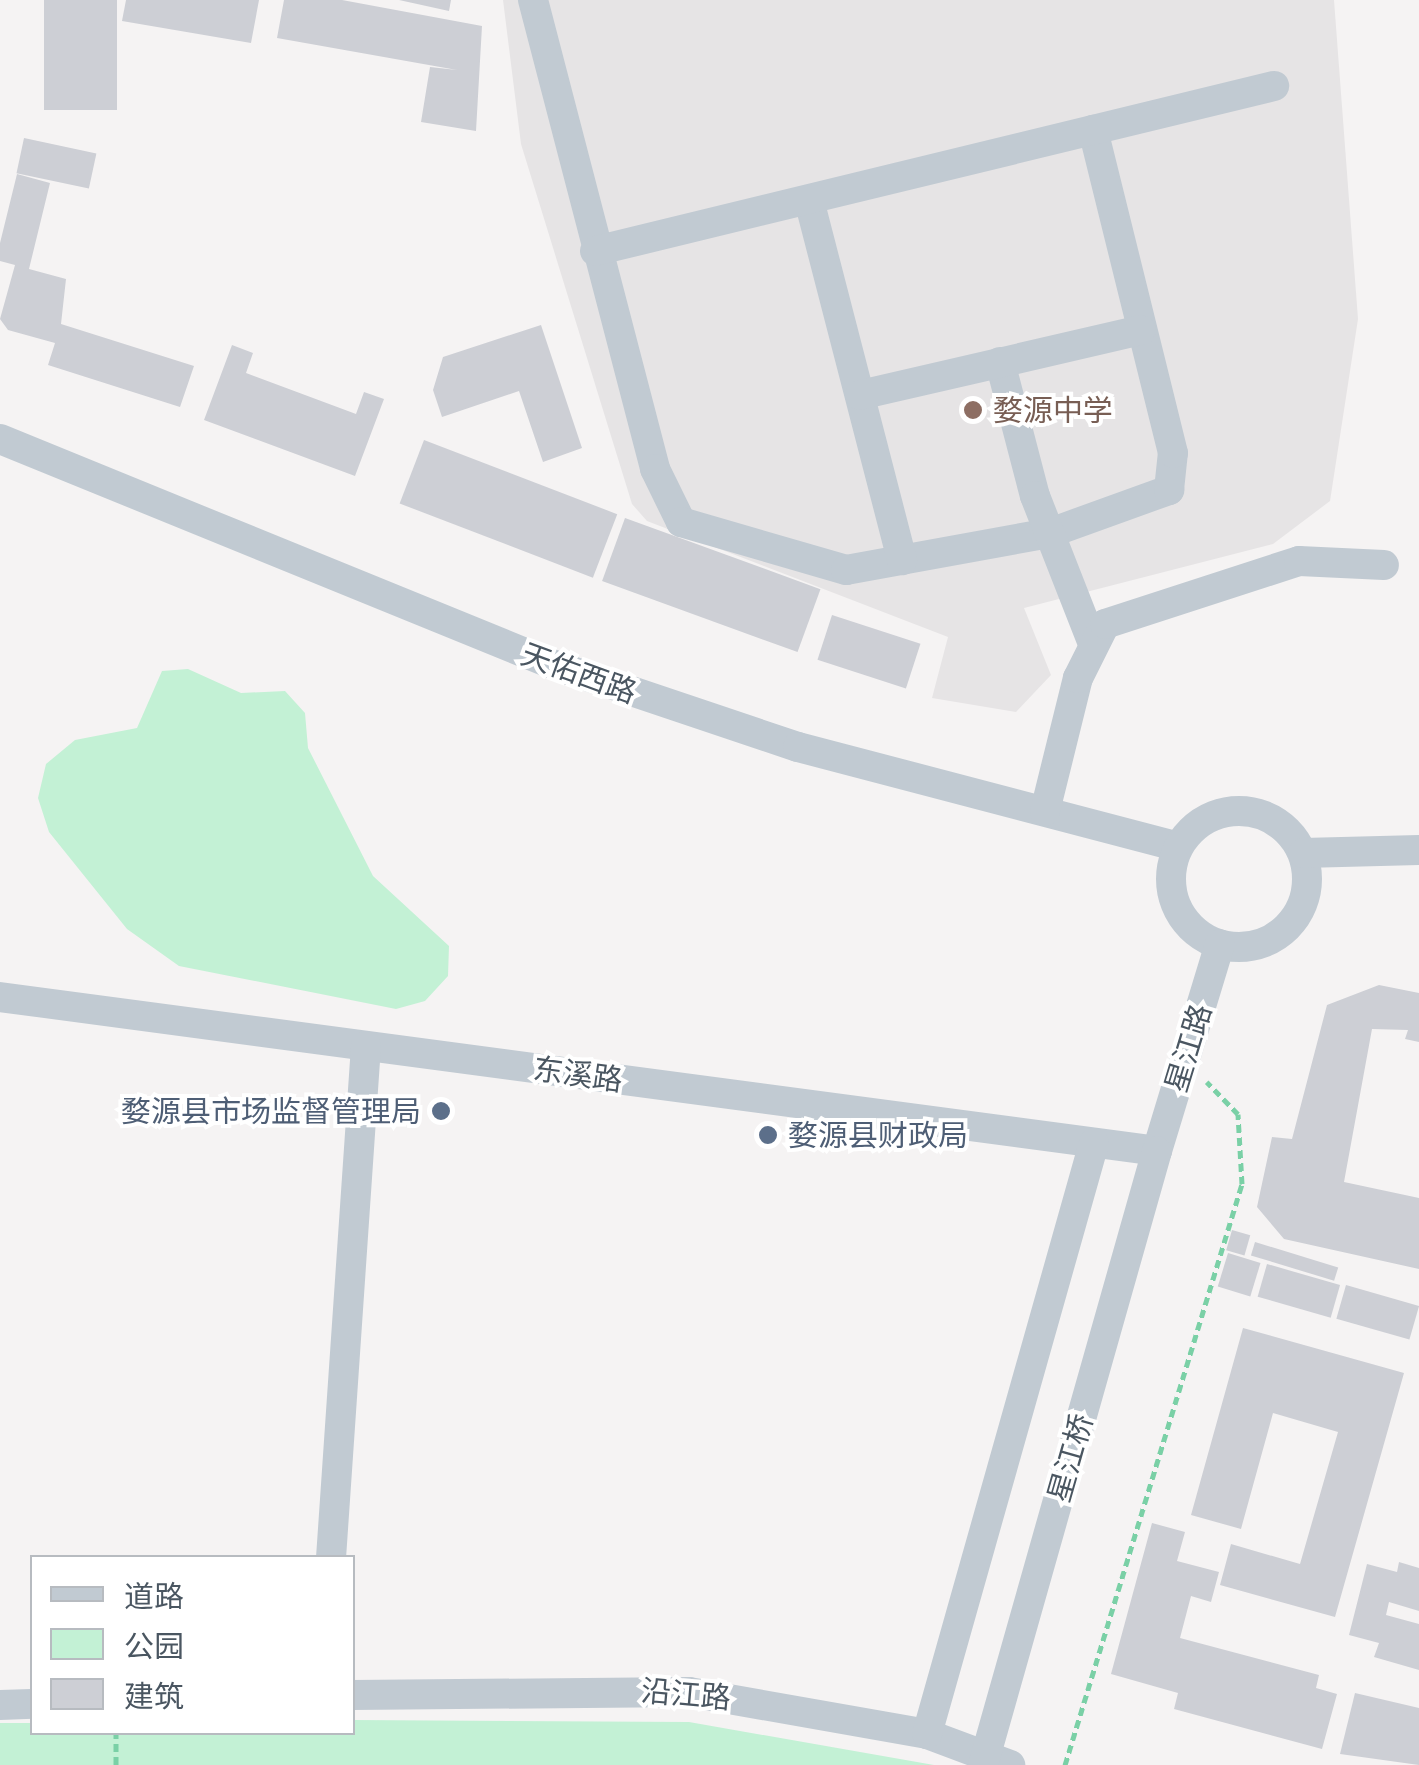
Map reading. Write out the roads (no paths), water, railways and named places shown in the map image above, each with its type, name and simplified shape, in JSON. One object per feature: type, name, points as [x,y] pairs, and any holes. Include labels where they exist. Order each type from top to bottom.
[{"type":"street","points":[[533,0],[596,252],[656,468],[681,522],[846,570],[1050,533],[1169,490],[1172,454],[1093,130]]},
{"type":"street","points":[[596,252],[1274,86]]},
{"type":"street","points":[[809,200],[902,560]]},
{"type":"street","points":[[860,395],[1141,330]]},
{"type":"street","points":[[1000,362],[1050,533],[1091,639]]},
{"type":"street","name":"天佑西路","points":[[0,439],[556,666],[798,747],[1178,847]]},
{"type":"street","points":[[1045,810],[1091,639],[1105,624],[1299,561],[1384,566]]},
{"type":"street","points":[[1242,810],[1279,823],[1304,853],[1297,916],[1263,943],[1220,944],[1176,905],[1178,847],[1205,820],[1242,810]]},
{"type":"street","points":[[1304,853],[1419,850]]},
{"type":"street","name":"星江路","points":[[1157,1151],[1220,944]]},
{"type":"street","name":"东溪路","points":[[0,997],[1157,1151]]},
{"type":"street","points":[[331,1555],[366,1046]]},
{"type":"street","points":[[927,1734],[1094,1143]]},
{"type":"street","name":"星江桥","points":[[983,1765],[1157,1151]]},
{"type":"street","name":"沿江路","points":[[355,1694],[689,1692],[927,1734],[1010,1765]]},
{"type":"street","points":[[0,1705],[30,1704]]},
{"type":"place","name":"婺源中学","points":[[973,410]]},
{"type":"place","name":"婺源县市场监督管理局","points":[[441,1111]]},
{"type":"place","name":"婺源县财政局","points":[[768,1135]]}]
